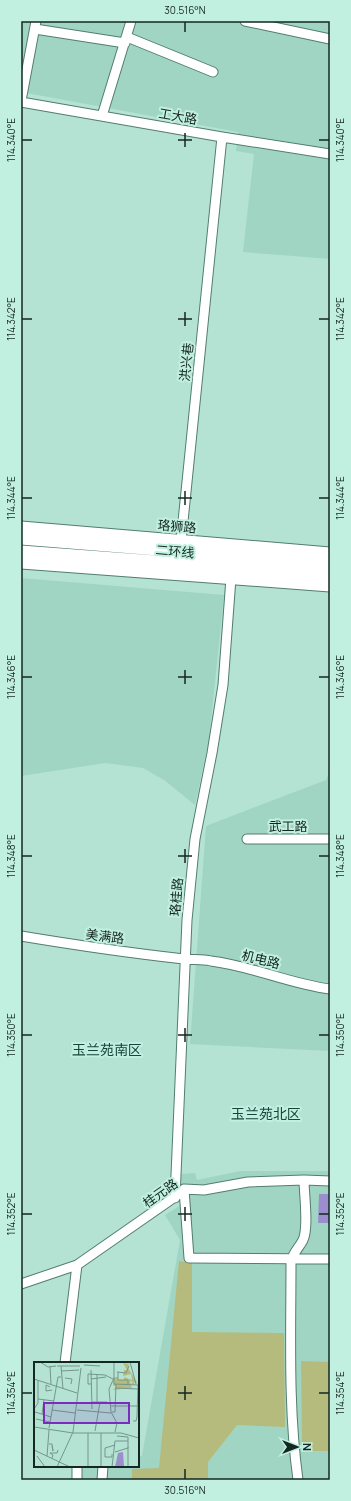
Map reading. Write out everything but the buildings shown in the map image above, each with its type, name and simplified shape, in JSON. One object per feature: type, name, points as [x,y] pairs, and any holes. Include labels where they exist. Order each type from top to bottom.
[{"type":"highway","name":"二环线","points":[[21,538],[330,564]]},
{"type":"highway","name":"二环线","points":[[21,552],[330,575]]},
{"type":"main road","name":"珞狮路","points":[[21,527],[330,553]]},
{"type":"main road","points":[[21,563],[330,586]]},
{"type":"street","points":[[102,116],[127,39],[131,21]]},
{"type":"street","points":[[127,39],[135,21]]},
{"type":"street","points":[[245,21],[330,39]]},
{"type":"street","points":[[34,24],[127,39],[213,72]]},
{"type":"street","points":[[21,77],[34,24]]},
{"type":"street","points":[[21,101],[34,24]]},
{"type":"street","name":"工大路","points":[[21,101],[222,137],[330,154]]},
{"type":"street","name":"洪兴巷","points":[[181,541],[222,137]]},
{"type":"street","name":"珞桂路","points":[[175,1198],[187,920],[195,839],[212,753],[223,685],[231,578]]},
{"type":"street","name":"武工路","points":[[247,839],[330,839]]},
{"type":"street","name":"美满路","points":[[21,936],[68,944],[185,959]]},
{"type":"street","name":"机电路","points":[[185,959],[212,961],[319,988],[330,989]]},
{"type":"street","points":[[298,1480],[291,1400],[291,1261],[294,1251],[304,1239],[306,1227],[304,1180]]},
{"type":"street","name":"桂元路","points":[[21,1284],[77,1265],[175,1198],[184,1189],[204,1190],[248,1182],[304,1180],[330,1182]]},
{"type":"street","points":[[184,1189],[189,1258],[330,1259]]},
{"type":"street","points":[[65,1362],[77,1265]]},
{"type":"street","points":[[77,1467],[77,1480]]},
{"type":"street","points":[[102,1480],[103,1467]]},
{"type":"shaded area","points":[[21,21],[330,21],[330,259],[243,252],[254,154],[236,151],[238,132],[21,92]]},
{"type":"shaded area","points":[[21,578],[224,595],[209,740],[195,805],[164,780],[143,768],[105,763],[21,776]]},
{"type":"shaded area","points":[[330,769],[330,1051],[190,1044],[206,826],[326,780]]},
{"type":"shaded area","points":[[240,1171],[330,1171],[330,1480],[73,1480],[73,1467],[139,1467],[139,1456],[142,1456],[180,1240],[165,1215],[181,1205],[180,1174],[195,1173],[197,1180]]},
{"type":"shaded area","points":[[319,1194],[330,1194],[330,1223],[318,1223]]},
{"type":"shaded area","points":[[179,1261],[192,1263],[192,1332],[284,1333],[285,1427],[237,1425],[208,1462],[208,1480],[132,1480],[132,1469],[159,1468]]},
{"type":"shaded area","points":[[301,1361],[330,1362],[330,1451],[302,1451]]},
{"type":"district","name":"玉兰苑南区","points":[[107,1049]]},
{"type":"district","name":"玉兰苑北区","points":[[266,1113]]}]
